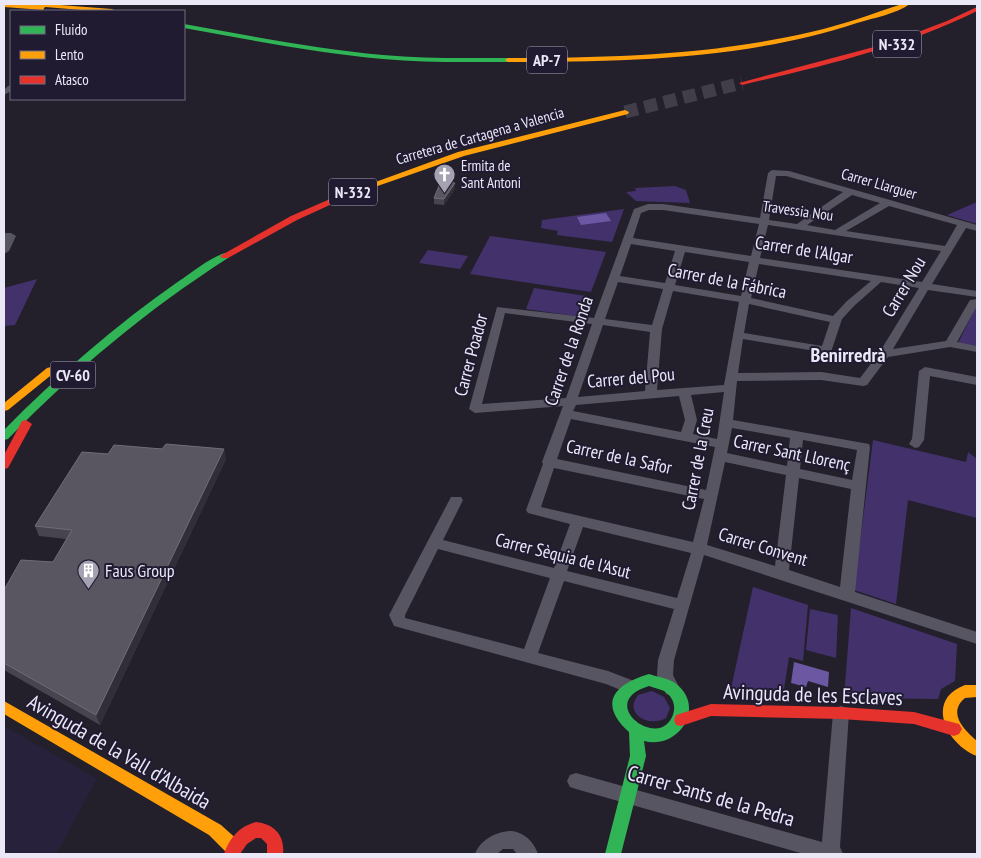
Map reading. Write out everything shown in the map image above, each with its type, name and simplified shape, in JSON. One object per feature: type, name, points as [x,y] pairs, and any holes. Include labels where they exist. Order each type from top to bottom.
[{"type":"main road","points":[[28,4],[100,10]]},
{"type":"main road","name":"AP-7","points":[[185,22],[299,43],[381,53],[562,56],[659,50],[750,40],[817,28],[893,4]]},
{"type":"main road","name":"AP-7","points":[[185,26],[333,52],[368,56],[491,60],[602,59],[713,50],[773,41],[834,28],[882,14],[907,4]]},
{"type":"main road","points":[[4,5],[67,10]]},
{"type":"main road","name":"N-332","points":[[742,83],[906,41],[947,26],[977,9]]},
{"type":"main road","name":"Carretera de Cartagena a Valencia","points":[[4,436],[66,373],[158,298],[258,236],[298,215],[375,183],[461,154],[625,112]]},
{"type":"main road","points":[[75,352],[155,294],[174,288]]},
{"type":"main road","name":"CV-60","points":[[4,465],[18,436],[30,418],[54,392],[139,318],[158,298]]},
{"type":"main road","points":[[4,408],[61,362]]},
{"type":"main road","points":[[638,756],[662,735],[677,727],[682,720],[683,712],[675,692],[658,682],[640,681],[625,690],[618,701],[622,718],[636,730],[653,735],[662,735]]},
{"type":"main road","points":[[977,690],[962,693],[953,699],[949,708],[954,729],[963,740],[977,749]]},
{"type":"main road","name":"Avinguda de les Esclaves","points":[[675,692],[711,710]]},
{"type":"main road","name":"Avinguda de la Vall d'Albaida","points":[[4,707],[215,830],[233,851]]},
{"type":"main road","name":"Avinguda de les Esclaves","points":[[914,718],[928,712],[949,708]]},
{"type":"main road","name":"Avinguda de les Esclaves","points":[[682,720],[711,710],[841,713],[914,718],[954,729]]},
{"type":"main road","points":[[613,854],[638,756],[636,730]]},
{"type":"main road","name":"Avinguda de la Vall d'Albaida","points":[[215,830],[247,832],[260,830],[272,836],[276,847],[275,854]]},
{"type":"main road","points":[[233,851],[236,842],[247,832]]},
{"type":"street","name":"Carrer Llarguer","points":[[772,173],[786,172],[977,228]]},
{"type":"street","name":"Carrer de la Creu","points":[[666,660],[698,548],[727,423],[730,382],[738,335],[764,222],[772,173]]},
{"type":"street","points":[[800,226],[851,191]]},
{"type":"street","points":[[838,232],[888,202]]},
{"type":"street","name":"Travessia Nou","points":[[644,208],[663,207],[947,248]]},
{"type":"street","name":"Carrer de la Ronda","points":[[533,510],[635,214],[644,208]]},
{"type":"street","name":"Carrer Nou","points":[[815,376],[863,382],[884,354],[963,224]]},
{"type":"street","points":[[4,236],[11,236],[4,251]]},
{"type":"street","name":"Carrer de l'Algar","points":[[626,240],[977,294]]},
{"type":"street","points":[[651,395],[656,329],[681,248]]},
{"type":"street","name":"Carrer de la Fábrica","points":[[613,278],[745,300],[834,320]]},
{"type":"street","points":[[738,335],[827,350],[828,338],[834,320],[878,278]]},
{"type":"street","points":[[950,344],[974,302],[977,302]]},
{"type":"street","name":"Carrer Poador","points":[[475,409],[501,309],[597,322]]},
{"type":"street","points":[[597,322],[656,329]]},
{"type":"street","points":[[884,354],[950,344],[977,349]]},
{"type":"street","points":[[915,444],[918,440],[925,371],[977,381]]},
{"type":"street","name":"Carrer del Pou","points":[[475,409],[684,392],[730,382],[815,376]]},
{"type":"street","points":[[684,392],[691,420],[686,436]]},
{"type":"street","name":"Carrer Sant Llorenç","points":[[566,414],[686,436],[721,450],[794,473],[858,486]]},
{"type":"street","points":[[727,423],[796,436],[811,436],[864,447],[847,594]]},
{"type":"street","points":[[782,572],[794,473],[796,436]]},
{"type":"street","name":"Carrer de la Safor","points":[[548,462],[711,496]]},
{"type":"street","points":[[456,500],[397,615],[399,622],[608,678],[625,690]]},
{"type":"street","name":"Carrer Convent","points":[[533,510],[578,522],[714,551],[977,638]]},
{"type":"street","points":[[529,656],[578,522]]},
{"type":"street","name":"Carrer Sèquia de l'Asut","points":[[435,543],[681,605]]},
{"type":"street","points":[[649,680],[666,660]]},
{"type":"street","points":[[666,660],[665,675],[675,692]]},
{"type":"street","points":[[831,854],[841,713]]},
{"type":"street","name":"Carrer Sants de la Pedra","points":[[576,780],[831,854]]},
{"type":"street","points":[[484,854],[493,845],[505,839],[518,841],[529,854]]},
{"type":"shaded area","points":[[675,186],[686,190],[690,203],[636,201],[626,192],[636,191],[635,188]]},
{"type":"shaded area","points":[[977,202],[977,224],[947,215]]},
{"type":"shaded area","points":[[624,209],[612,242],[557,235],[558,231],[541,228],[542,220]]},
{"type":"shaded area","points":[[606,213],[611,221],[581,225],[577,217]]},
{"type":"shaded area","points":[[490,236],[606,252],[591,292],[470,274]]},
{"type":"shaded area","points":[[428,250],[468,256],[460,269],[419,263]]},
{"type":"shaded area","points":[[37,279],[15,325],[4,326],[4,288]]},
{"type":"shaded area","points":[[534,288],[586,296],[582,313],[575,316],[526,309]]},
{"type":"shaded area","points":[[976,307],[977,346],[958,343]]},
{"type":"shaded area","points":[[873,440],[966,462],[968,452],[977,459],[977,518],[908,500],[896,604],[854,590]]},
{"type":"shaded area","points":[[753,587],[808,605],[803,661],[789,657],[783,695],[730,693]]},
{"type":"shaded area","points":[[851,608],[957,644],[955,681],[941,689],[938,699],[844,698]]},
{"type":"shaded area","points":[[810,609],[838,615],[836,658],[806,650]]},
{"type":"shaded area","points":[[794,662],[829,672],[828,687],[808,681],[806,687],[791,683]]},
{"type":"shaded area","points":[[652,691],[664,697],[670,708],[666,718],[660,721],[646,720],[640,717],[634,708],[634,702],[638,695]]},
{"type":"shaded area","points":[[4,726],[97,779],[56,854],[4,854]]},
{"type":"building","points":[[441,181],[455,183],[444,199],[434,198]]},
{"type":"building","name":"Faus Group","points":[[166,444],[224,449],[96,715],[4,663],[4,590],[21,560],[53,562],[72,530],[35,526],[82,452],[108,454],[114,445],[162,449]]},
{"type":"tunnel","points":[[625,112],[742,83]]},
{"type":"traffic: fast","points":[[185,26],[299,47],[385,58],[508,60]]},
{"type":"traffic: fast","points":[[4,436],[56,385],[108,339],[164,296],[225,256]]},
{"type":"traffic: fast","points":[[649,680],[669,687],[680,698],[682,711],[678,724],[668,733],[655,737],[640,733],[625,719],[620,711],[619,703],[620,697],[629,688],[649,680]]},
{"type":"traffic: fast","points":[[613,854],[638,756],[636,731]]},
{"type":"traffic: slow","points":[[29,4],[100,10]]},
{"type":"traffic: slow","points":[[508,60],[662,56],[738,48],[813,34],[907,4]]},
{"type":"traffic: slow","points":[[4,5],[43,8]]},
{"type":"traffic: slow","points":[[363,188],[461,154],[625,112]]},
{"type":"traffic: slow","points":[[4,408],[51,370]]},
{"type":"traffic: slow","points":[[977,691],[965,691],[957,696],[949,712],[954,726],[959,733],[977,749]]},
{"type":"traffic: slow","points":[[4,707],[215,830],[234,848]]},
{"type":"traffic: jam","points":[[742,83],[832,61],[891,44],[949,23],[977,9]]},
{"type":"traffic: jam","points":[[225,256],[294,218],[363,188]]},
{"type":"traffic: jam","points":[[4,465],[26,424]]},
{"type":"traffic: jam","points":[[681,720],[711,710],[841,713],[914,718],[954,729]]},
{"type":"traffic: jam","points":[[232,854],[237,843],[246,834],[256,830],[261,830],[273,838],[275,854]]},
{"type":"place","name":"Ermita de Sant Antoni","points":[[445,194]]},
{"type":"place","name":"Faus Group","points":[[89,590]]},
{"type":"district","name":"Benirredrà","points":[[848,355]]}]
